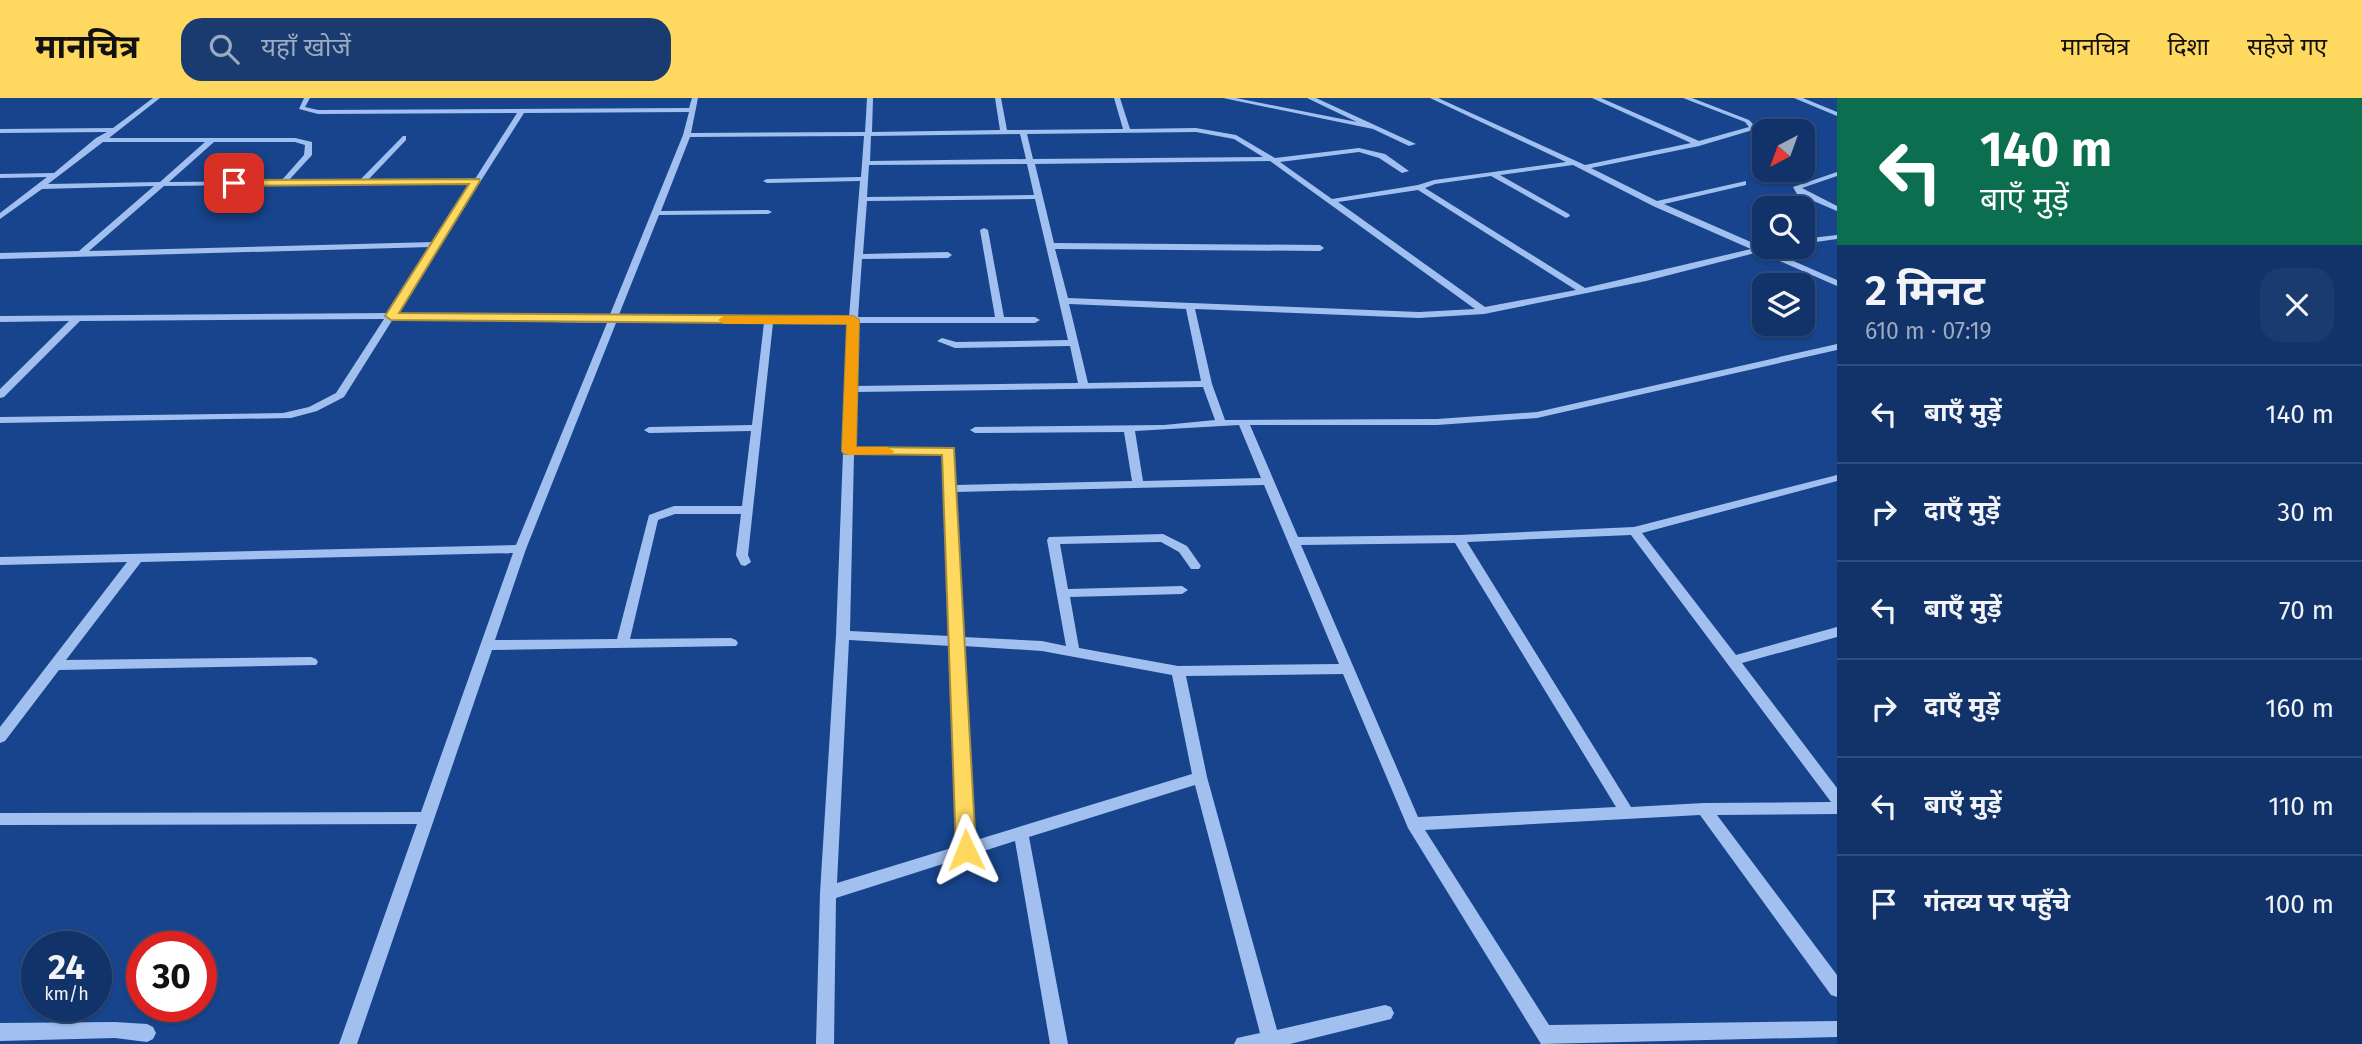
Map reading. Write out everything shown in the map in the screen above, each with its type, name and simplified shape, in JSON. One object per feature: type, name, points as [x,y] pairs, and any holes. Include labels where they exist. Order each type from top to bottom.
[{"type":"street","points":[[0,217],[157,98]]},
{"type":"street","points":[[307,98],[302,108],[318,112],[521,112],[694,104],[687,135],[520,549],[348,1044]]},
{"type":"street","points":[[825,1044],[828,893],[844,635],[853,320],[870,98]]},
{"type":"street","points":[[998,98],[1004,132]]},
{"type":"street","points":[[1116,98],[1127,130]]},
{"type":"street","points":[[1226,98],[1374,127]]},
{"type":"street","points":[[1310,98],[1412,144]]},
{"type":"street","points":[[1433,98],[1584,167],[1656,204],[1752,245]]},
{"type":"street","points":[[1595,98],[1700,144]]},
{"type":"street","points":[[1584,167],[1700,144],[1754,128],[1747,121],[1686,98]]},
{"type":"street","points":[[1797,98],[1837,114]]},
{"type":"street","points":[[0,420],[305,414],[323,407],[340,395],[521,112]]},
{"type":"street","points":[[0,131],[112,130]]},
{"type":"street","points":[[687,135],[1127,130],[1217,132],[1236,137],[1273,160],[1484,311]]},
{"type":"street","points":[[1023,131],[1084,386]]},
{"type":"street","points":[[362,182],[403,138]]},
{"type":"street","points":[[82,253],[212,139]]},
{"type":"street","points":[[99,140],[295,140],[309,144],[309,155],[283,183]]},
{"type":"street","points":[[865,163],[1273,160],[1359,150],[1382,156],[1405,171]]},
{"type":"street","points":[[1332,201],[1419,187],[1434,182],[1574,163]]},
{"type":"street","points":[[1492,174],[1566,216]]},
{"type":"street","points":[[1837,174],[1797,187],[1837,209]]},
{"type":"street","points":[[0,176],[54,175]]},
{"type":"street","points":[[767,181],[864,179]]},
{"type":"street","points":[[39,187],[475,181]]},
{"type":"street","points":[[1656,204],[1744,183]]},
{"type":"street","points":[[1419,187],[1583,291]]},
{"type":"street","points":[[863,199],[1039,197]]},
{"type":"street","points":[[656,213],[768,212]]},
{"type":"street","points":[[984,230],[1000,320]]},
{"type":"street","points":[[1815,240],[1837,237]]},
{"type":"street","points":[[0,256],[437,244]]},
{"type":"street","points":[[1050,246],[1320,248]]},
{"type":"street","points":[[1063,301],[1419,315],[1484,311],[1646,278],[1752,250]]},
{"type":"street","points":[[858,257],[948,255]]},
{"type":"street","points":[[1783,259],[1837,283]]},
{"type":"street","points":[[1190,305],[1207,384],[1221,423]]},
{"type":"street","points":[[0,319],[391,316],[613,320],[1035,320]]},
{"type":"street","points":[[0,394],[77,319]]},
{"type":"street","points":[[745,562],[743,555],[769,320]]},
{"type":"street","points":[[975,320],[975,345]]},
{"type":"street","points":[[942,341],[955,345],[1073,343]]},
{"type":"street","points":[[975,430],[1129,429],[1243,422],[1437,422],[1537,415],[1837,347]]},
{"type":"street","points":[[851,389],[1207,384]]},
{"type":"street","points":[[1243,422],[1413,824],[1547,1039],[1837,1029]]},
{"type":"street","points":[[649,430],[757,429]]},
{"type":"street","points":[[1129,429],[1138,484]]},
{"type":"street","points":[[849,451],[949,451],[966,850]]},
{"type":"street","points":[[1293,541],[1458,539],[1634,531],[1837,478]]},
{"type":"street","points":[[952,489],[1268,481]]},
{"type":"street","points":[[623,643],[653,519],[674,510],[748,510]]},
{"type":"street","points":[[1634,531],[1837,799]]},
{"type":"street","points":[[1073,650],[1053,540],[1163,538],[1183,549],[1195,566]]},
{"type":"street","points":[[1458,539],[1627,813]]},
{"type":"street","points":[[0,561],[520,549]]},
{"type":"street","points":[[0,737],[137,558]]},
{"type":"street","points":[[1063,593],[1182,590]]},
{"type":"street","points":[[1733,661],[1837,632]]},
{"type":"street","points":[[844,635],[1073,650],[1178,671],[1348,669]]},
{"type":"street","points":[[487,645],[731,643]]},
{"type":"street","points":[[54,666],[312,662]]},
{"type":"street","points":[[1178,671],[1199,778],[1271,1040]]},
{"type":"street","points":[[828,893],[1199,778]]},
{"type":"street","points":[[1413,824],[1704,809],[1837,808]]},
{"type":"street","points":[[1704,809],[1837,989]]},
{"type":"street","points":[[0,819],[427,818]]},
{"type":"street","points":[[1021,833],[1059,1044]]},
{"type":"street","points":[[1243,1044],[1385,1013]]},
{"type":"street","points":[[9,1036],[115,1030],[147,1033]]},
{"type":"slow traffic","points":[[724,320],[853,320],[849,451],[887,451]]},
{"type":"route","points":[[234,183],[475,181],[391,316],[853,320],[849,451],[949,451],[966,850]]}]
